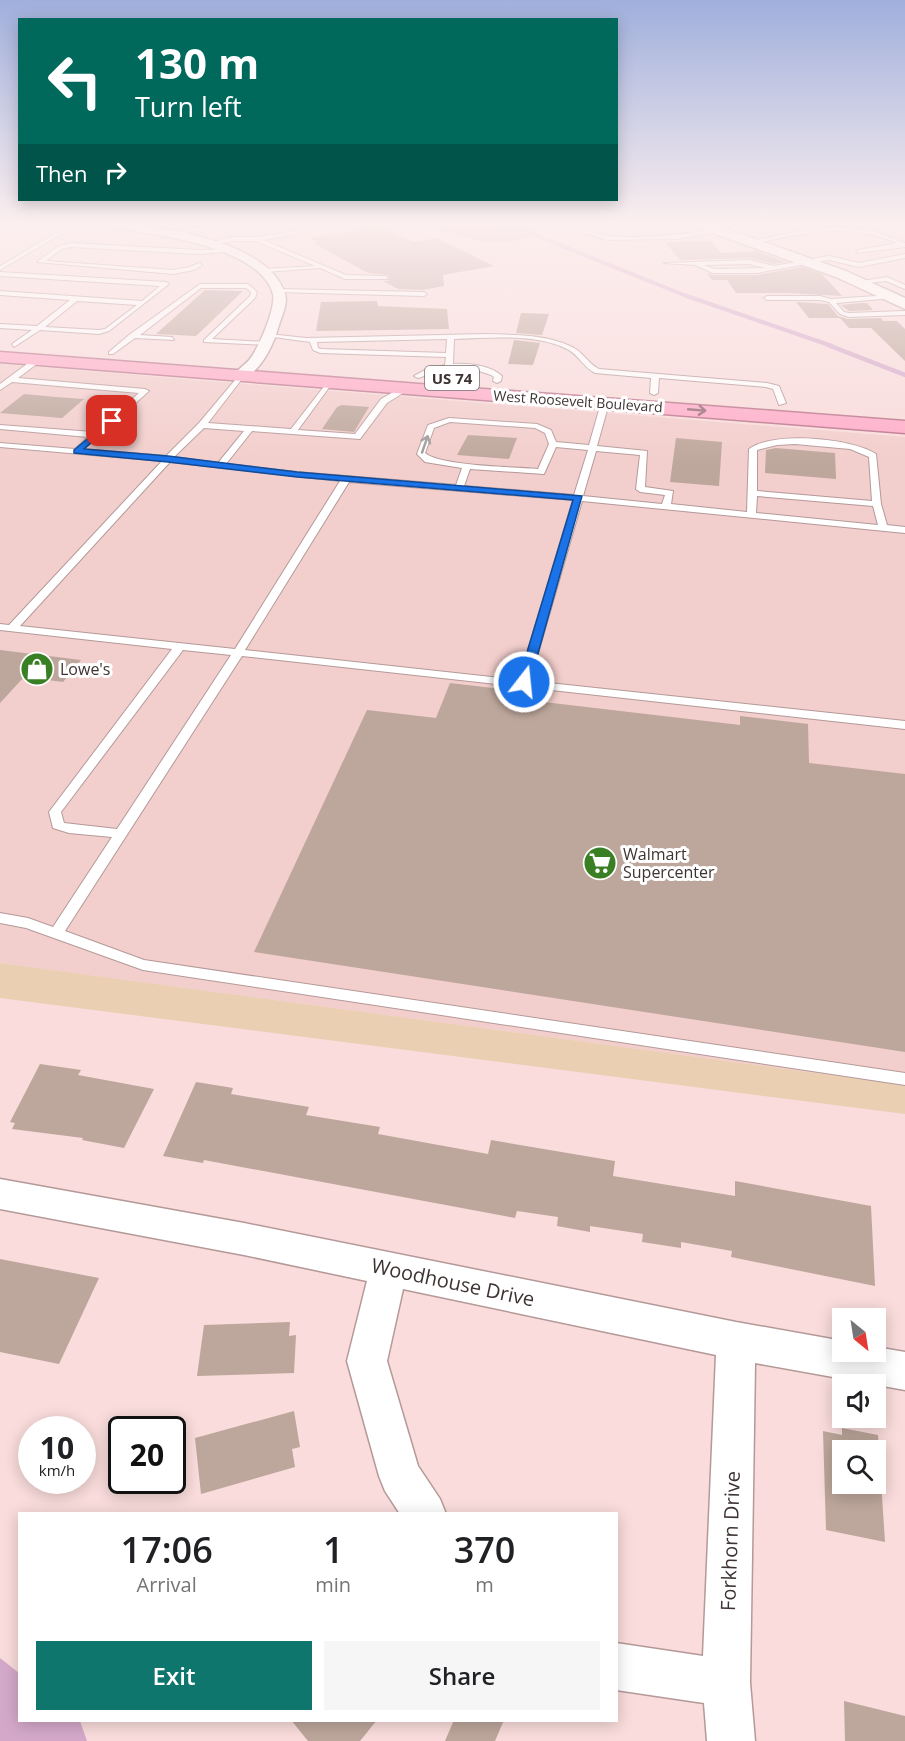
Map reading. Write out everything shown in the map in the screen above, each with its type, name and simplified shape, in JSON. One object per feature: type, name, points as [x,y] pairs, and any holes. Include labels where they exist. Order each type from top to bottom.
[{"type":"highway","name":"West Roosevelt Boulevard","points":[[5,349],[111,352],[248,369],[329,382],[497,381],[654,384],[782,403],[905,412]]},
{"type":"highway","name":"West Roosevelt Boulevard","points":[[5,349],[38,360],[248,369],[413,382],[605,403],[905,427]]},
{"type":"street","points":[[248,369],[267,340],[278,304]]},
{"type":"street","name":"Woodhouse Drive","points":[[0,1194],[244,1239],[736,1341],[905,1371]]},
{"type":"street","points":[[389,1269],[367,1361],[400,1476],[423,1512]]},
{"type":"street","name":"Forkhorn Drive","points":[[730,1741],[726,1683],[736,1341]]},
{"type":"street","points":[[618,1666],[726,1683]]},
{"type":"lane","points":[[5,349],[48,322],[70,304]]},
{"type":"lane","points":[[0,326],[92,332],[106,330],[141,304]]},
{"type":"lane","points":[[111,352],[175,304]]},
{"type":"lane","points":[[245,304],[202,341],[451,336],[548,339],[576,352],[589,361],[591,368],[598,371],[654,384]]},
{"type":"lane","points":[[834,304],[842,313],[849,315],[901,304]]},
{"type":"lane","points":[[131,336],[172,339]]},
{"type":"lane","points":[[448,365],[451,336]]},
{"type":"lane","points":[[313,339],[315,349],[320,351],[450,355]]},
{"type":"lane","points":[[0,388],[38,360]]},
{"type":"lane","points":[[202,425],[357,437],[384,401],[437,367],[461,364],[484,369],[498,376],[497,381]]},
{"type":"lane","points":[[12,628],[202,425],[248,369]]},
{"type":"lane","points":[[11,380],[146,391],[76,451]]},
{"type":"lane","points":[[293,432],[329,382]]},
{"type":"lane","points":[[524,682],[605,403]]},
{"type":"lane","points":[[449,420],[537,426],[549,432],[553,444],[541,472],[467,466],[428,460],[421,454],[431,427],[449,420]]},
{"type":"lane","points":[[0,427],[95,435]]},
{"type":"lane","points":[[220,465],[250,429]]},
{"type":"lane","points":[[751,515],[753,449],[759,444],[786,441],[854,447],[870,452],[873,456],[877,504],[883,528]]},
{"type":"lane","points":[[553,444],[644,453],[640,489],[670,492],[666,506]]},
{"type":"lane","points":[[0,445],[905,530]]},
{"type":"lane","points":[[459,488],[467,466]]},
{"type":"lane","points":[[56,933],[239,652],[346,479]]},
{"type":"lane","points":[[753,493],[877,504]]},
{"type":"lane","points":[[0,627],[905,725]]},
{"type":"lane","points":[[121,833],[69,829],[58,825],[55,812],[180,646]]},
{"type":"lane","points":[[0,918],[28,922],[143,965],[905,1079]]},
{"type":"shaded area","points":[[0,364],[905,437],[905,1085],[0,963]]},
{"type":"shaded area","points":[[0,963],[905,1085],[905,1114],[0,998]]},
{"type":"shaded area","points":[[0,1658],[18,1672],[18,1722],[80,1722],[87,1741],[0,1741]]},
{"type":"building","points":[[189,304],[229,304],[196,336],[156,334]]},
{"type":"building","points":[[321,304],[378,304],[447,309],[449,329],[316,331]]},
{"type":"building","points":[[798,304],[828,304],[838,316],[848,319],[881,318],[883,321],[897,321],[905,329],[905,361],[871,328],[849,328],[840,318],[809,318]]},
{"type":"building","points":[[868,304],[873,310],[849,311],[841,305]]},
{"type":"building","points":[[521,313],[549,314],[542,335],[516,333]]},
{"type":"building","points":[[514,340],[540,343],[533,365],[508,364]]},
{"type":"building","points":[[24,394],[84,399],[62,418],[0,413]]},
{"type":"building","points":[[342,405],[369,407],[354,432],[322,429],[337,407]]},
{"type":"building","points":[[468,435],[517,438],[509,459],[457,455]]},
{"type":"building","points":[[676,438],[722,442],[719,486],[670,482]]},
{"type":"building","points":[[776,448],[835,453],[836,479],[765,473],[766,450]]},
{"type":"building","name":"Lowe's","points":[[0,650],[81,660],[63,682],[24,677],[0,703]]},
{"type":"building","name":"Walmart Supercenter","points":[[450,683],[537,693],[535,701],[740,725],[740,716],[808,724],[809,763],[905,774],[905,1052],[254,952],[367,710],[436,718]]},
{"type":"building","points":[[40,1064],[81,1070],[78,1075],[154,1089],[124,1148],[82,1140],[83,1138],[12,1129],[15,1123],[10,1122]]},
{"type":"building","points":[[196,1082],[233,1088],[231,1094],[309,1107],[306,1115],[380,1127],[378,1134],[488,1154],[491,1140],[615,1161],[613,1176],[735,1196],[735,1181],[871,1206],[875,1286],[731,1257],[732,1251],[681,1242],[681,1248],[642,1242],[643,1234],[590,1226],[590,1232],[557,1226],[558,1217],[517,1211],[515,1218],[204,1160],[203,1163],[163,1156]]},
{"type":"building","points":[[0,1259],[99,1278],[59,1364],[0,1352]]},
{"type":"building","points":[[290,1322],[289,1336],[296,1335],[294,1373],[197,1376],[204,1325]]},
{"type":"building","points":[[294,1411],[300,1447],[292,1449],[295,1467],[201,1494],[195,1438]]},
{"type":"building","points":[[842,1428],[878,1435],[878,1440],[832,1440],[832,1494],[882,1494],[885,1542],[826,1530],[823,1431],[842,1435]]},
{"type":"building","points":[[844,1701],[905,1716],[905,1741],[845,1741]]},
{"type":"building","points":[[293,1722],[375,1722],[360,1741],[308,1741]]},
{"type":"building","points":[[453,1722],[503,1722],[495,1741],[445,1741]]},
{"type":"waterway","points":[[711,304],[832,346]]},
{"type":"waterway","points":[[828,345],[905,375]]},
{"type":"place","name":"Lowe's","points":[[37,669]]},
{"type":"place","name":"Walmart Supercenter","points":[[600,863]]},
{"type":"route","points":[[112,421],[76,451],[168,459],[297,475],[578,498],[524,682]]}]
